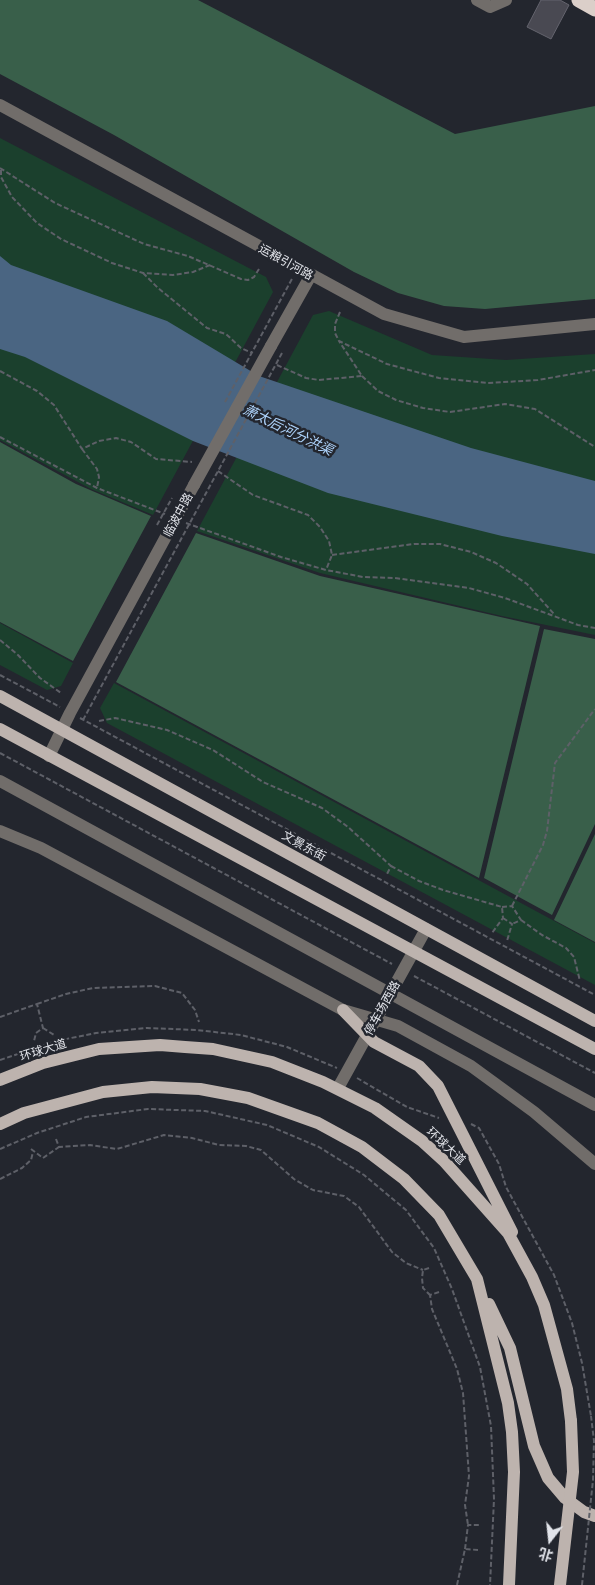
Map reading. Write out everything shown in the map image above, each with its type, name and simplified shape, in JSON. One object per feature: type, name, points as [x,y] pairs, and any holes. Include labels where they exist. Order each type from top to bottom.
[{"type":"highway","points":[[579,0],[595,9]]},
{"type":"main road","name":"文景东街","points":[[0,696],[595,1021]]},
{"type":"main road","points":[[0,729],[595,1049]]},
{"type":"main road","points":[[343,1010],[374,1042],[419,1066],[438,1086],[508,1221],[519,1251]]},
{"type":"main road","name":"环球大道","points":[[0,1080],[43,1063],[99,1049],[160,1045],[213,1049],[241,1054],[298,1071],[338,1088],[400,1124],[444,1161],[496,1218],[519,1251],[544,1305],[553,1333],[567,1389],[571,1421],[573,1472],[560,1585]]},
{"type":"main road","points":[[0,1124],[24,1113],[79,1097],[143,1088],[200,1089],[232,1095],[272,1106],[310,1120],[340,1134],[362,1148],[404,1179],[439,1215],[477,1279],[510,1348],[534,1446],[548,1478],[566,1498],[584,1512],[595,1516]]},
{"type":"main road","points":[[477,1279],[508,1403],[512,1432],[514,1472],[509,1585]]},
{"type":"street","points":[[477,0],[490,7],[506,0]]},
{"type":"street","name":"运粮引河路","points":[[0,105],[384,314],[464,337],[595,324]]},
{"type":"street","name":"临波中路","points":[[49,756],[70,713],[194,485],[311,275]]},
{"type":"street","points":[[0,781],[595,1105]]},
{"type":"street","points":[[0,831],[41,848],[343,1010],[398,1026],[471,1066],[534,1112],[595,1164]]},
{"type":"street","name":"停车场西路","points":[[338,1088],[426,929]]},
{"type":"path","points":[[0,168],[55,203],[144,244],[188,256],[241,279],[248,280],[254,277],[259,269]]},
{"type":"path","points":[[0,168],[1,177],[12,197],[37,223],[61,239],[112,263],[143,273],[174,275],[193,272],[210,265]]},
{"type":"path","points":[[340,312],[335,324],[335,333],[339,341],[388,364],[439,378],[488,383],[538,380],[595,370]]},
{"type":"path","name":"临波中路","points":[[83,720],[283,351]]},
{"type":"path","points":[[0,371],[37,391],[54,405],[97,470],[99,477],[97,488]]},
{"type":"path","points":[[362,376],[378,391],[396,400],[423,408],[450,412],[505,404],[535,408],[595,448]]},
{"type":"path","points":[[0,437],[97,488],[281,557],[326,570],[363,577],[395,578],[469,588],[578,625],[595,628]]},
{"type":"path","points":[[82,449],[98,441],[116,438],[131,442],[156,459],[199,463]]},
{"type":"path","points":[[216,469],[254,495],[308,516],[320,527],[329,541],[332,555],[326,570]]},
{"type":"path","points":[[332,555],[414,544],[440,544],[472,552],[496,563],[527,584],[555,616]]},
{"type":"path","points":[[0,640],[18,654],[40,678],[61,693]]},
{"type":"path","points":[[0,675],[595,995]]},
{"type":"path","points":[[512,906],[543,845],[547,831],[555,763],[595,709]]},
{"type":"path","points":[[99,721],[115,718],[136,722],[166,730],[213,750],[262,782],[322,808],[348,827],[391,866],[442,890],[502,907],[512,906]]},
{"type":"path","points":[[0,753],[595,1073]]},
{"type":"path","points":[[386,876],[391,866]]},
{"type":"path","points":[[512,906],[521,920],[542,935],[566,948],[574,957],[580,980]]},
{"type":"path","points":[[492,933],[503,918],[502,907]]},
{"type":"path","points":[[503,918],[512,924]]},
{"type":"path","points":[[507,941],[512,924],[521,920]]},
{"type":"path","points":[[0,1017],[66,994],[94,988],[155,986],[182,993],[195,1010],[199,1022]]},
{"type":"path","points":[[37,1004],[43,1028],[54,1035]]},
{"type":"path","points":[[34,1040],[36,1033],[43,1028]]},
{"type":"path","points":[[0,1149],[37,1133],[86,1117],[148,1109],[205,1111],[267,1125],[319,1147],[364,1175],[406,1210],[434,1248],[452,1289],[480,1367],[491,1426],[494,1499],[490,1585]]},
{"type":"path","points":[[31,1148],[33,1152],[43,1158],[59,1146],[90,1145],[117,1150],[164,1135],[192,1138],[219,1145],[246,1146],[261,1150],[294,1179],[307,1187],[344,1196],[359,1207],[392,1252],[406,1263],[423,1270],[429,1268]]},
{"type":"path","points":[[56,1139],[59,1146]]},
{"type":"path","points":[[0,1179],[22,1168],[31,1160],[33,1152]]},
{"type":"path","points":[[423,1270],[424,1288],[430,1295],[436,1321],[457,1369],[463,1393],[469,1476],[466,1505],[468,1525],[465,1550],[457,1585]]},
{"type":"path","points":[[430,1295],[438,1292]]},
{"type":"path","points":[[582,1585],[593,1480],[594,1441],[591,1416]]},
{"type":"path","points":[[468,1525],[480,1525]]},
{"type":"path","points":[[465,1550],[478,1550]]},
{"type":"green space","points":[[0,0],[198,0],[455,134],[595,106],[595,299],[485,309],[444,306],[398,293],[354,272],[114,135],[0,74]]},
{"type":"green space","points":[[0,138],[266,277],[273,292],[153,515],[91,489],[0,440]]},
{"type":"green space","points":[[329,311],[432,355],[506,360],[595,354],[595,635],[502,616],[320,573],[197,531],[313,315]]},
{"type":"green space","points":[[0,442],[76,484],[151,516],[73,661],[0,622]]},
{"type":"green space","points":[[196,533],[320,576],[540,626],[479,878],[116,682]]},
{"type":"green space","points":[[0,623],[73,663],[61,686],[47,690],[0,665]]},
{"type":"green space","points":[[544,629],[595,639],[595,824],[552,915],[484,878]]},
{"type":"green space","points":[[114,683],[595,943],[595,985],[107,723],[100,708]]},
{"type":"green space","points":[[595,834],[595,942],[554,920]]},
{"type":"water","name":"萧太后河分洪渠","points":[[0,256],[11,265],[167,321],[259,376],[471,448],[595,481],[595,554],[502,536],[328,493],[193,441],[25,357],[0,349]]},
{"type":"building","points":[[541,0],[560,0],[569,5],[551,39],[527,27]]}]
